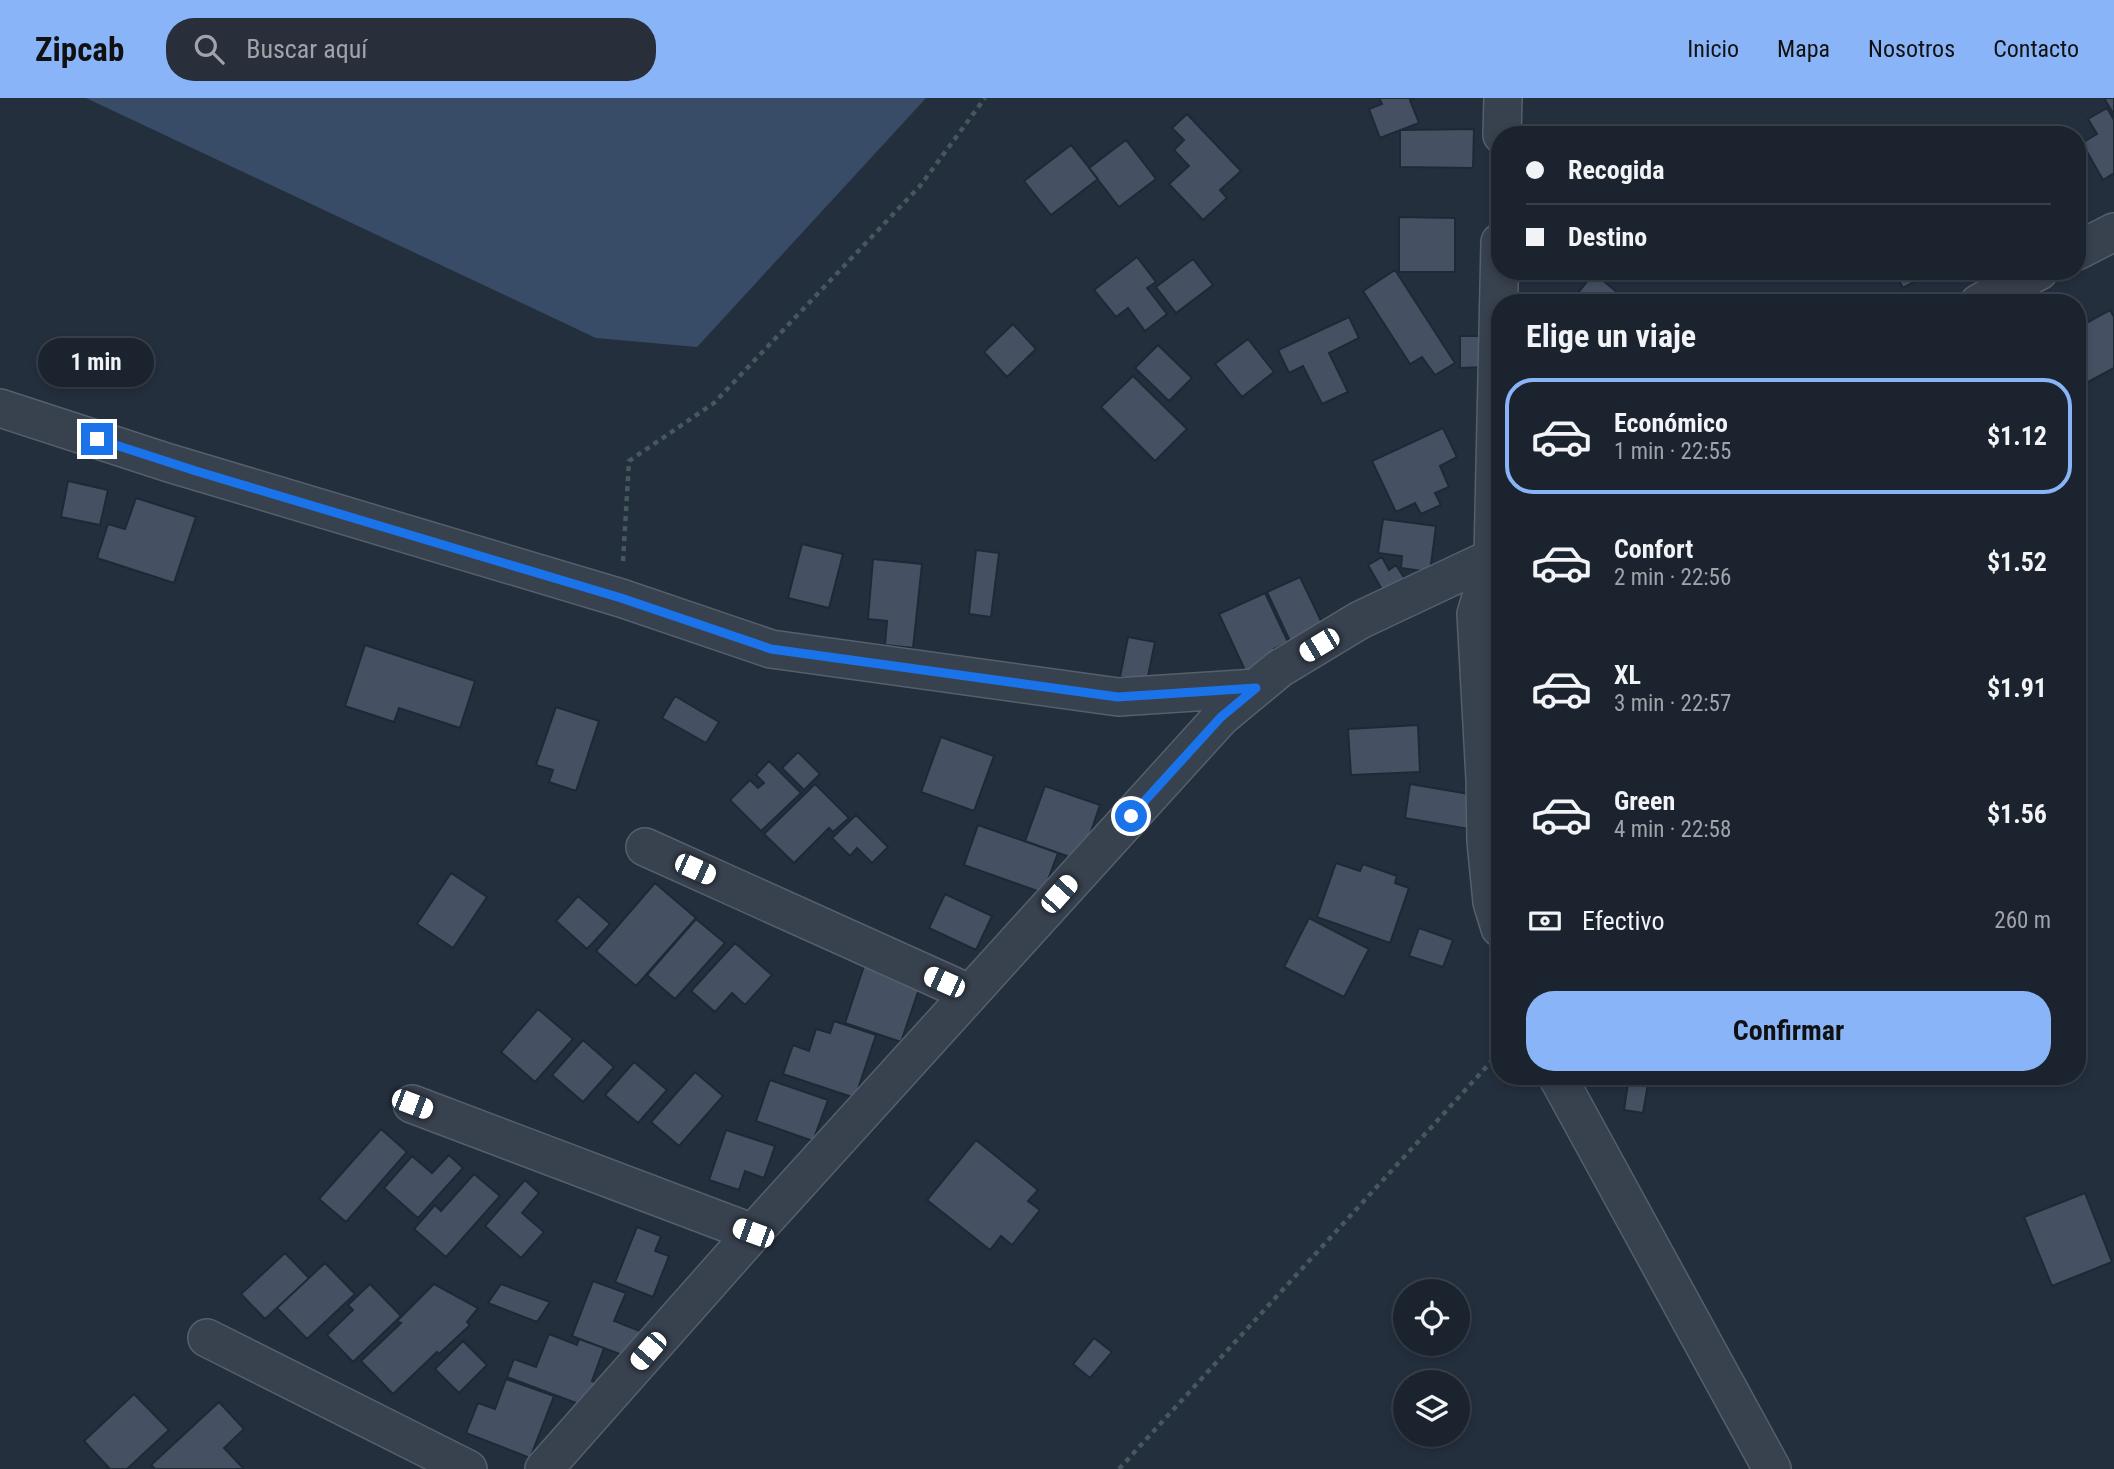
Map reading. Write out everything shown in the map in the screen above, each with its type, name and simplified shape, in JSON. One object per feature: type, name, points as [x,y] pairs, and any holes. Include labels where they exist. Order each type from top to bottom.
[{"type":"street","points":[[1502,126],[1503,98]]},
{"type":"street","points":[[2086,246],[2114,232]]},
{"type":"street","points":[[1996,294],[2022,280]]},
{"type":"street","points":[[0,408],[182,467],[621,598],[771,649],[1118,697],[1256,688]]},
{"type":"street","points":[[544,1469],[753,1233],[1221,717],[1279,669],[1360,620],[1491,559]]},
{"type":"street","points":[[1491,573],[1476,614],[1486,841],[1491,892]]},
{"type":"street","points":[[645,847],[970,993]]},
{"type":"street","points":[[1562,1085],[1772,1469]]},
{"type":"street","points":[[412,1104],[753,1233]]},
{"type":"street","points":[[206,1338],[468,1469]]},
{"type":"path","points":[[621,598],[629,461],[714,403],[920,186],[985,98]]},
{"type":"path","points":[[1119,1469],[1491,1062]]},
{"type":"water","points":[[86,98],[926,98],[697,347],[596,338]]},
{"type":"building","points":[[1379,98],[1416,98],[1410,100],[1419,123],[1380,138],[1369,109],[1382,104]]},
{"type":"building","points":[[2104,98],[2114,98],[2114,115]]},
{"type":"building","points":[[2107,108],[2114,120],[2114,173],[2103,180],[2086,150],[2086,141],[2097,134],[2088,119]]},
{"type":"building","points":[[1187,114],[1241,171],[1220,190],[1227,198],[1203,220],[1169,184],[1189,166],[1174,150],[1184,140],[1172,128]]},
{"type":"building","points":[[1474,129],[1473,168],[1400,167],[1400,130]]},
{"type":"building","points":[[1126,140],[1156,179],[1119,207],[1089,168]]},
{"type":"building","points":[[1071,145],[1098,179],[1051,215],[1024,181]]},
{"type":"building","points":[[1399,217],[1455,218],[1455,272],[1399,272]]},
{"type":"building","points":[[1137,257],[1156,282],[1147,288],[1167,314],[1145,331],[1128,308],[1116,317],[1094,290]]},
{"type":"building","points":[[1193,259],[1213,285],[1176,313],[1156,287]]},
{"type":"building","points":[[1395,270],[1455,363],[1435,375],[1422,357],[1410,364],[1363,291]]},
{"type":"building","points":[[1588,280],[1602,280],[1619,294],[1577,294]]},
{"type":"building","points":[[1899,280],[1918,280],[1903,288]]},
{"type":"building","points":[[2110,310],[2114,317],[2114,368],[2086,383],[2086,323]]},
{"type":"building","points":[[1349,317],[1359,338],[1329,353],[1348,392],[1322,404],[1303,366],[1289,373],[1278,350]]},
{"type":"building","points":[[1013,324],[1036,349],[1007,377],[984,352]]},
{"type":"building","points":[[1460,336],[1486,336],[1486,367],[1460,368]]},
{"type":"building","points":[[1248,339],[1274,372],[1242,397],[1215,364]]},
{"type":"building","points":[[1158,345],[1192,378],[1169,401],[1135,368]]},
{"type":"building","points":[[1133,376],[1187,429],[1155,461],[1101,407]]},
{"type":"building","points":[[1443,428],[1457,457],[1440,466],[1449,487],[1435,493],[1441,505],[1421,514],[1415,503],[1396,512],[1372,461]]},
{"type":"building","points":[[68,481],[108,490],[100,525],[61,517]]},
{"type":"building","points":[[136,498],[196,517],[174,583],[97,558],[108,524],[125,529]]},
{"type":"building","points":[[1383,519],[1436,526],[1430,572],[1401,568],[1402,556],[1378,553]]},
{"type":"building","points":[[802,544],[843,554],[829,608],[788,598]]},
{"type":"building","points":[[976,550],[999,553],[991,617],[969,614]]},
{"type":"building","points":[[1382,557],[1389,570],[1396,565],[1405,579],[1388,600],[1368,565]]},
{"type":"building","points":[[873,559],[922,564],[913,648],[885,645],[887,621],[868,619]]},
{"type":"building","points":[[1300,577],[1323,625],[1290,641],[1267,592]]},
{"type":"building","points":[[1265,593],[1288,642],[1274,649],[1281,663],[1249,679],[1219,614]]},
{"type":"building","points":[[1128,637],[1155,642],[1147,681],[1120,677]]},
{"type":"building","points":[[365,645],[475,681],[460,728],[399,708],[394,722],[345,706]]},
{"type":"building","points":[[675,696],[719,722],[706,743],[662,718]]},
{"type":"building","points":[[556,707],[599,721],[576,791],[549,782],[553,770],[536,765]]},
{"type":"building","points":[[1418,725],[1420,772],[1351,775],[1348,729]]},
{"type":"building","points":[[941,737],[994,756],[974,811],[921,792]]},
{"type":"building","points":[[798,752],[820,774],[804,790],[782,768]]},
{"type":"building","points":[[769,761],[801,793],[761,831],[730,800],[750,780],[758,788],[764,783],[756,775]]},
{"type":"building","points":[[815,784],[849,818],[833,832],[829,828],[794,863],[764,834]]},
{"type":"building","points":[[1410,784],[1475,795],[1469,829],[1405,818]]},
{"type":"building","points":[[1045,786],[1100,805],[1081,861],[1025,841]]},
{"type":"building","points":[[856,815],[888,847],[872,863],[857,848],[850,856],[832,838]]},
{"type":"building","points":[[978,825],[1058,853],[1043,893],[964,865]]},
{"type":"building","points":[[1336,863],[1360,871],[1363,864],[1397,876],[1395,883],[1409,888],[1390,943],[1317,917]]},
{"type":"building","points":[[451,873],[487,897],[453,948],[417,924]]},
{"type":"building","points":[[655,883],[696,918],[636,986],[596,951]]},
{"type":"building","points":[[945,894],[992,916],[976,950],[929,928]]},
{"type":"building","points":[[578,896],[610,924],[587,949],[556,921]]},
{"type":"building","points":[[1309,918],[1369,949],[1344,997],[1284,967]]},
{"type":"building","points":[[696,919],[725,943],[675,999],[647,975]]},
{"type":"building","points":[[1419,928],[1453,940],[1443,967],[1409,956]]},
{"type":"building","points":[[735,943],[772,975],[745,1005],[732,993],[715,1012],[691,991]]},
{"type":"building","points":[[864,966],[920,986],[901,1042],[845,1023]]},
{"type":"building","points":[[538,1009],[573,1039],[535,1082],[501,1052]]},
{"type":"building","points":[[834,1021],[876,1035],[855,1098],[783,1074],[793,1045],[809,1051],[816,1029],[830,1033]]},
{"type":"building","points":[[583,1040],[614,1067],[583,1102],[552,1075]]},
{"type":"building","points":[[634,1062],[667,1090],[638,1123],[605,1095]]},
{"type":"building","points":[[695,1072],[723,1096],[679,1146],[651,1122]]},
{"type":"building","points":[[770,1080],[828,1100],[813,1141],[756,1121]]},
{"type":"building","points":[[1628,1085],[1648,1085],[1643,1113],[1624,1110]]},
{"type":"building","points":[[381,1129],[407,1152],[346,1222],[319,1199]]},
{"type":"building","points":[[726,1130],[775,1146],[764,1178],[745,1171],[739,1190],[709,1180]]},
{"type":"building","points":[[976,1140],[1038,1190],[1028,1201],[1040,1210],[1012,1245],[1001,1236],[990,1250],[927,1200]]},
{"type":"building","points":[[449,1155],[463,1168],[418,1218],[384,1188],[412,1156],[432,1173]]},
{"type":"building","points":[[474,1174],[500,1196],[446,1257],[414,1229],[435,1205],[441,1211]]},
{"type":"building","points":[[525,1180],[539,1193],[522,1213],[544,1232],[521,1258],[485,1226]]},
{"type":"building","points":[[2085,1193],[2112,1262],[2052,1286],[2024,1217]]},
{"type":"building","points":[[637,1227],[661,1236],[655,1251],[669,1256],[653,1297],[615,1282]]},
{"type":"building","points":[[285,1253],[309,1278],[265,1319],[241,1294]]},
{"type":"building","points":[[325,1263],[355,1294],[307,1339],[277,1308]]},
{"type":"building","points":[[593,1281],[626,1293],[614,1321],[640,1331],[630,1358],[572,1336]]},
{"type":"building","points":[[370,1284],[401,1316],[353,1362],[327,1335],[353,1310],[348,1305]]},
{"type":"building","points":[[434,1284],[478,1308],[467,1322],[470,1325],[393,1394],[361,1361],[401,1323],[397,1321]]},
{"type":"building","points":[[501,1284],[550,1302],[537,1322],[488,1303]]},
{"type":"building","points":[[549,1334],[577,1345],[579,1339],[604,1348],[592,1381],[601,1385],[592,1409],[507,1377],[514,1359],[536,1367]]},
{"type":"building","points":[[1094,1338],[1112,1352],[1090,1378],[1073,1364]]},
{"type":"building","points":[[463,1341],[487,1365],[459,1393],[435,1369]]},
{"type":"building","points":[[506,1379],[554,1396],[530,1458],[466,1433],[478,1403],[495,1409]]},
{"type":"building","points":[[134,1394],[169,1430],[127,1469],[110,1469],[84,1441]]},
{"type":"building","points":[[219,1402],[244,1429],[224,1448],[244,1469],[155,1469],[151,1465]]},
{"type":"route","points":[[97,439],[621,598],[771,649],[1118,697],[1256,688],[1221,717],[1131,816]]}]
